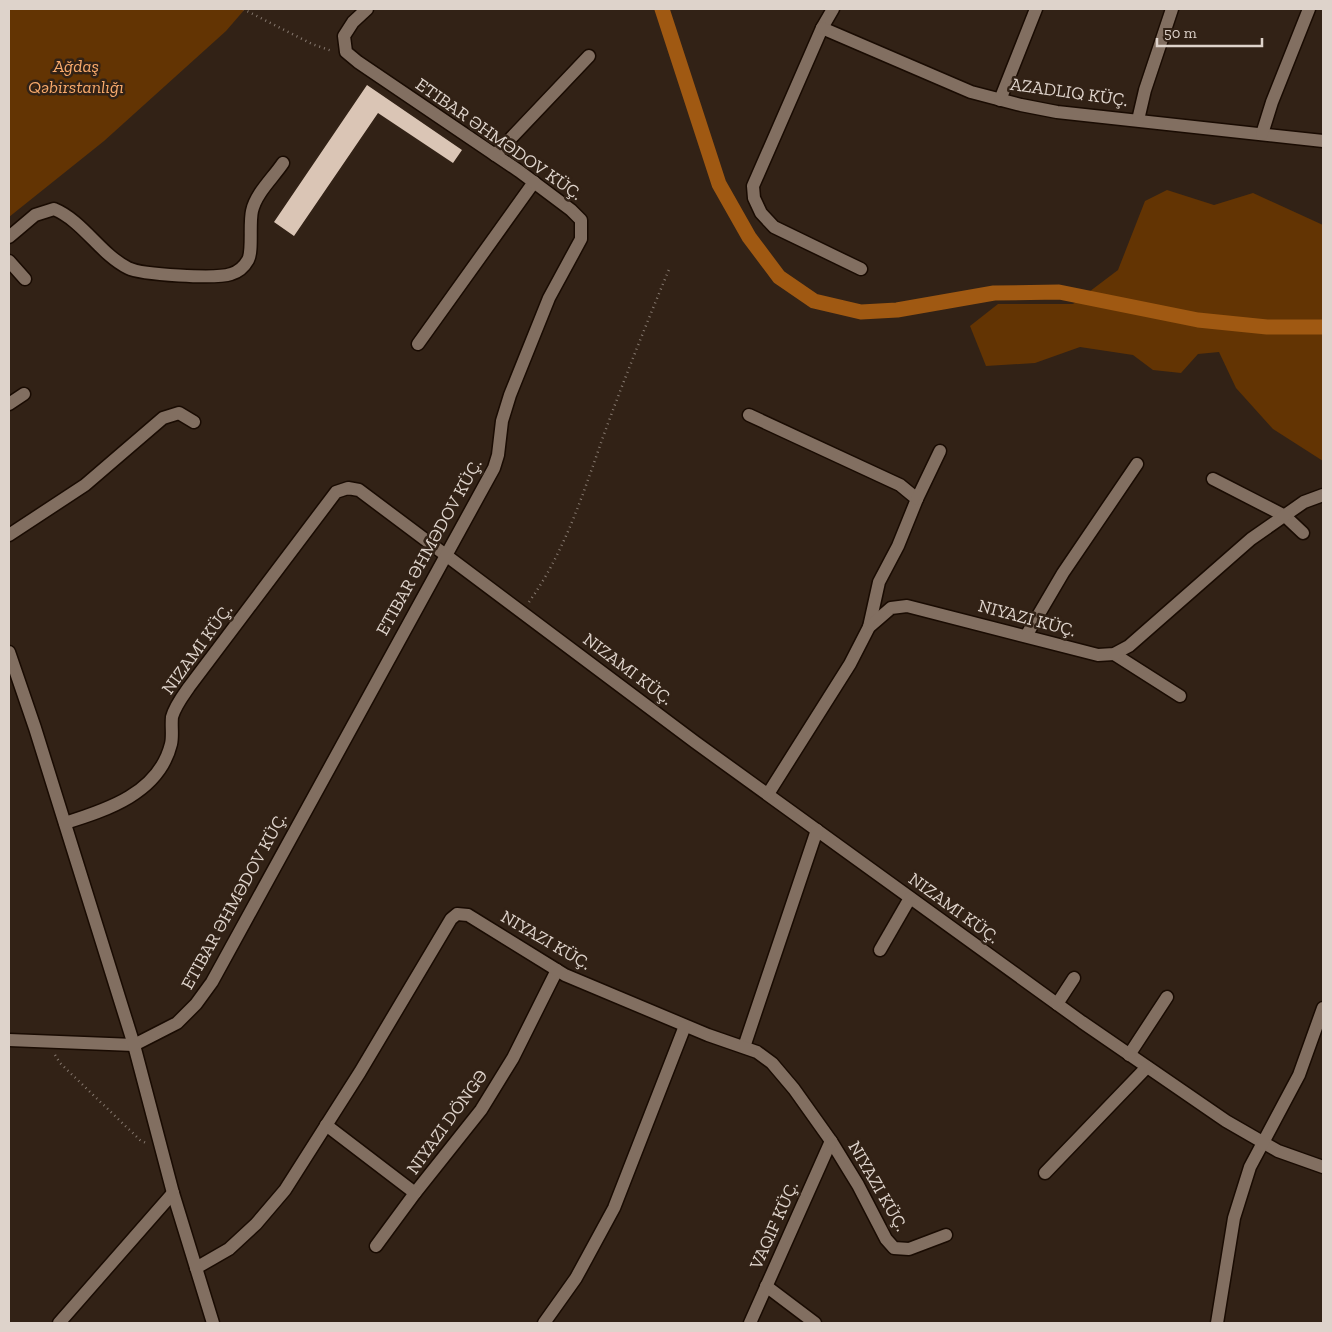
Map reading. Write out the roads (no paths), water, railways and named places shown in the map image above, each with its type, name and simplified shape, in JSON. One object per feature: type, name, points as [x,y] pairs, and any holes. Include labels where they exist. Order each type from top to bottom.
[{"type":"street","name":"ETIBAR ƏHMƏDOV KÜÇ.","points":[[134,1046],[177,1024],[196,1004],[212,982],[494,468],[502,422],[510,395],[549,298],[581,239],[581,220],[571,210],[534,182],[346,52],[343,45],[344,36],[353,22],[367,9]]},
{"type":"street","points":[[832,9],[754,186],[754,198],[761,213],[774,227],[861,269]]},
{"type":"street","points":[[1000,100],[1036,9]]},
{"type":"street","points":[[1138,120],[1144,90],[1172,9]]},
{"type":"street","points":[[1262,134],[1272,102],[1309,9]]},
{"type":"street","points":[[822,28],[943,81],[1000,100],[1057,112],[1323,141]]},
{"type":"street","points":[[495,155],[589,56]]},
{"type":"street","points":[[9,238],[35,215],[54,209],[64,213],[115,260],[129,268],[141,272],[230,275],[242,269],[249,258],[253,209],[258,197],[284,163]]},
{"type":"street","points":[[418,344],[534,182]]},
{"type":"street","points":[[9,260],[24,279]]},
{"type":"street","points":[[9,404],[24,394]]},
{"type":"street","points":[[9,535],[85,485],[163,418],[180,413],[194,422]]},
{"type":"street","points":[[749,415],[900,485],[917,499]]},
{"type":"street","points":[[869,628],[879,582],[898,546],[917,499],[940,451]]},
{"type":"street","points":[[1026,636],[1063,574],[1137,464]]},
{"type":"street","points":[[1213,479],[1285,516],[1303,534]]},
{"type":"street","name":"NIZAMI KÜÇ.","points":[[65,823],[103,811],[134,795],[155,775],[166,761],[171,743],[172,718],[177,704],[336,492],[348,488],[359,490],[817,830],[1129,1055],[1226,1121],[1262,1142],[1278,1151],[1323,1167]]},
{"type":"street","points":[[1180,696],[1114,654],[1129,646],[1251,539],[1304,502],[1323,495]]},
{"type":"street","name":"NIYAZI KÜÇ.","points":[[768,794],[850,664],[869,628],[891,608],[907,606],[1098,655],[1114,654]]},
{"type":"street","points":[[9,652],[12,668],[65,823],[134,1046],[173,1193],[213,1323]]},
{"type":"street","points":[[744,1047],[817,830]]},
{"type":"street","points":[[880,950],[910,898]]},
{"type":"street","name":"NIYAZI KÜÇ.","points":[[196,1268],[229,1248],[256,1224],[285,1190],[450,919],[457,914],[468,915],[557,970],[685,1026],[758,1052],[772,1063],[794,1089],[831,1141],[858,1185],[886,1239],[894,1248],[910,1250],[946,1235]]},
{"type":"street","name":"NIYAZI DÖNGƏ","points":[[326,1125],[415,1193],[481,1110],[513,1058],[557,970]]},
{"type":"street","points":[[1057,1004],[1074,978]]},
{"type":"street","points":[[1129,1055],[1167,997]]},
{"type":"street","points":[[1217,1323],[1234,1218],[1250,1167],[1262,1142],[1300,1076],[1323,1008]]},
{"type":"street","points":[[544,1323],[576,1278],[614,1208],[685,1026]]},
{"type":"street","points":[[9,1040],[48,1040],[134,1046]]},
{"type":"street","points":[[1045,1173],[1147,1067]]},
{"type":"street","name":"VAQIF KÜÇ.","points":[[750,1323],[831,1141]]},
{"type":"street","points":[[59,1323],[173,1193]]},
{"type":"street","points":[[376,1246],[415,1193]]},
{"type":"street","points":[[766,1286],[815,1323]]},
{"type":"waterway","points":[[662,9],[719,184],[749,237],[779,277],[814,301],[861,312],[897,310],[994,293],[1059,292],[1198,320],[1267,327],[1323,327]]},
{"type":"park label","name":"Ağdaş Qəbirstanlığı","points":[[76,76]]}]
